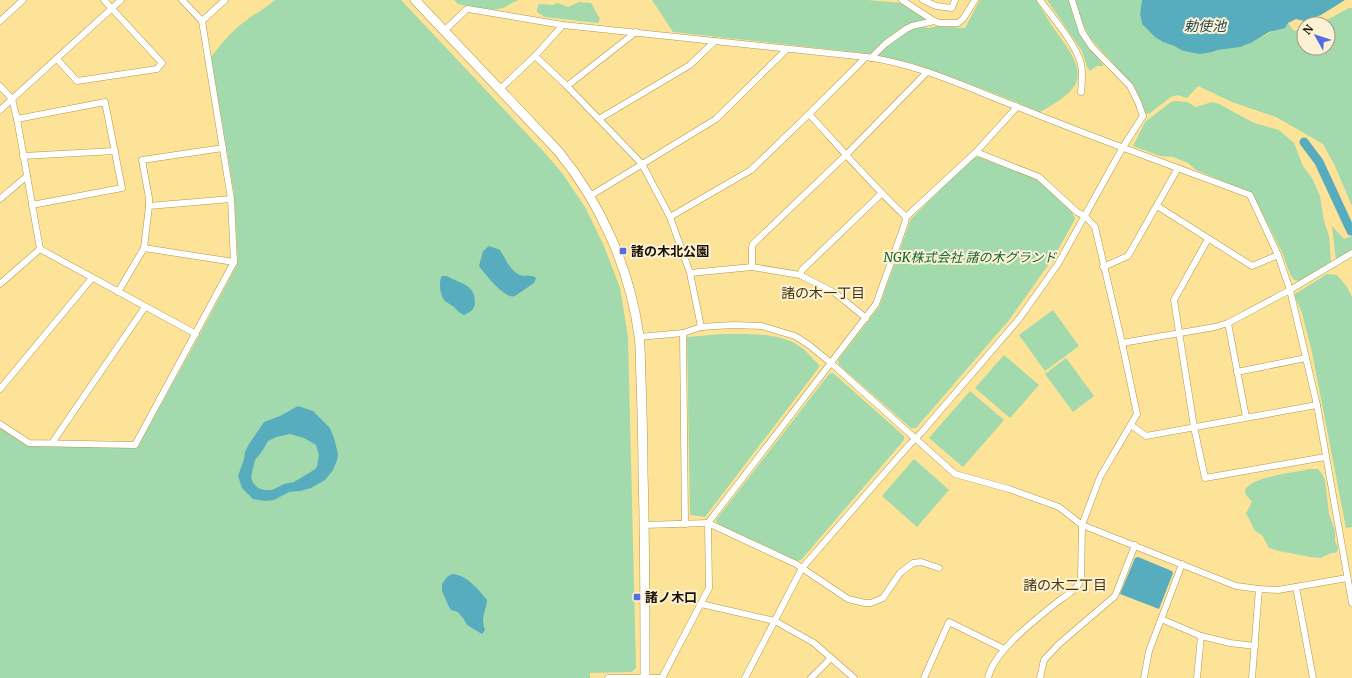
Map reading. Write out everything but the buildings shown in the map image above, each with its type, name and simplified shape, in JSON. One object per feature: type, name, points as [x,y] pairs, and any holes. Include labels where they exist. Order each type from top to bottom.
[{"type":"street","points":[[0,21],[23,0]]},
{"type":"street","points":[[57,59],[77,81],[157,69],[162,64],[104,0]]},
{"type":"street","points":[[0,110],[121,0]]},
{"type":"street","points":[[0,424],[29,443],[135,445],[234,262],[231,199],[202,21],[182,0]]},
{"type":"street","points":[[202,21],[225,0]]},
{"type":"street","points":[[415,0],[559,152],[575,172],[590,196],[613,241],[622,264],[630,290],[639,336],[644,525],[645,678]]},
{"type":"street","points":[[902,0],[939,23],[958,23],[963,19],[975,0]]},
{"type":"street","points":[[923,0],[936,6],[952,8],[955,0]]},
{"type":"street","points":[[1040,0],[1074,48],[1080,63],[1082,76],[1081,92]]},
{"type":"street","points":[[745,678],[776,621],[802,568],[1019,319],[1058,264],[1123,147],[1143,116],[1130,86],[1092,47],[1082,32],[1072,0]]},
{"type":"street","points":[[444,31],[468,9],[563,25],[868,57],[893,61],[969,86],[1017,107],[1250,195],[1278,256],[1290,290],[1316,405],[1352,603]]},
{"type":"street","points":[[670,218],[751,170],[868,57],[906,29],[912,26],[934,21]]},
{"type":"street","points":[[500,90],[535,56],[563,25]]},
{"type":"street","points":[[567,86],[636,32]]},
{"type":"street","points":[[599,119],[690,65],[715,41]]},
{"type":"street","points":[[590,196],[716,119],[787,49]]},
{"type":"street","points":[[535,56],[567,86],[642,164],[670,218],[690,273],[701,327]]},
{"type":"street","points":[[752,267],[753,244],[846,154],[927,72]]},
{"type":"street","points":[[0,86],[12,100],[17,119],[40,249]]},
{"type":"street","points":[[17,119],[105,102],[122,188],[32,205]]},
{"type":"street","points":[[608,678],[661,678],[701,604],[708,588],[708,524],[876,304],[906,218],[976,152],[1017,107]]},
{"type":"street","points":[[809,114],[881,194],[906,218]]},
{"type":"street","points":[[118,292],[144,248],[149,198],[142,160],[223,148]]},
{"type":"street","points":[[23,156],[115,151]]},
{"type":"street","points":[[976,152],[1039,177],[1077,212],[1085,216],[1095,227],[1137,414],[1100,477],[1082,525],[1080,580],[1078,587],[1056,603],[1004,649],[993,665],[988,678]]},
{"type":"street","points":[[1103,267],[1128,256],[1178,168]]},
{"type":"street","points":[[0,199],[27,176]]},
{"type":"street","points":[[800,275],[802,270],[881,194]]},
{"type":"street","points":[[149,206],[231,199]]},
{"type":"street","points":[[1157,206],[1252,266],[1278,256]]},
{"type":"street","points":[[1208,239],[1174,300],[1194,427],[1205,478],[1325,457]]},
{"type":"street","points":[[144,248],[234,262]]},
{"type":"street","points":[[40,249],[196,334]]},
{"type":"street","points":[[0,284],[40,249]]},
{"type":"street","points":[[1122,343],[1216,327],[1228,323],[1290,290],[1352,253]]},
{"type":"street","points":[[690,273],[752,267],[800,275],[835,293],[866,318]]},
{"type":"street","points":[[0,389],[2,381],[92,278]]},
{"type":"street","points":[[52,443],[145,307]]},
{"type":"street","points":[[1228,323],[1246,417]]},
{"type":"street","points":[[639,336],[683,333],[701,327],[733,325],[762,326],[795,336],[809,345],[831,363],[955,474],[1059,507],[1082,525],[1236,586],[1278,590],[1347,578]]},
{"type":"street","points":[[683,333],[685,524]]},
{"type":"street","points":[[1238,372],[1306,358]]},
{"type":"street","points":[[1131,425],[1146,436],[1316,405]]},
{"type":"street","points":[[644,525],[708,524],[796,564],[848,599],[866,603],[871,603],[883,598],[900,573],[914,563],[920,562],[939,568]]},
{"type":"street","points":[[1040,678],[1040,672],[1044,660],[1059,644],[1115,596],[1135,545]]},
{"type":"street","points":[[1144,678],[1148,651],[1182,564]]},
{"type":"street","points":[[1296,587],[1312,678]]},
{"type":"street","points":[[1252,678],[1259,589]]},
{"type":"street","points":[[701,604],[776,621],[814,643],[854,678]]},
{"type":"street","points":[[1161,618],[1201,636],[1230,643],[1255,646]]},
{"type":"street","points":[[924,678],[949,622],[1004,649]]},
{"type":"street","points":[[1197,678],[1201,636]]},
{"type":"street","points":[[811,678],[832,658]]},
{"type":"green space","points":[[275,0],[401,0],[544,152],[562,173],[585,207],[604,246],[620,288],[628,337],[636,668],[632,672],[590,673],[590,678],[0,678],[0,428],[28,446],[137,448],[238,263],[234,193],[211,57],[226,38],[239,26]]},
{"type":"green space","points":[[454,0],[519,0],[502,8],[491,9],[458,4]]},
{"type":"green space","points":[[652,0],[867,0],[902,3],[929,21],[921,22],[872,54],[673,32]]},
{"type":"green space","points":[[980,0],[1036,0],[1075,61],[1078,76],[1076,83],[1070,92],[1050,107],[1040,112],[981,88],[936,72],[902,61],[876,55],[891,42],[909,30],[920,26],[928,28],[938,26],[965,28]]},
{"type":"green space","points":[[1047,0],[1070,0],[1081,36],[1104,66],[1097,66],[1090,71],[1087,67],[1082,51]]},
{"type":"green space","points":[[1075,0],[1142,0],[1140,14],[1142,24],[1155,37],[1181,50],[1212,52],[1247,45],[1288,23],[1294,31],[1296,30],[1296,56],[1336,56],[1336,16],[1334,16],[1349,8],[1352,8],[1352,206],[1334,164],[1323,144],[1276,117],[1232,102],[1198,86],[1187,98],[1177,95],[1171,97],[1150,113],[1146,114],[1132,84],[1090,38],[1081,21]]},
{"type":"green space","points":[[579,2],[591,3],[600,19],[598,23],[545,17],[537,12],[539,4],[553,5],[558,3],[568,7]]},
{"type":"green space","points":[[1171,102],[1187,102],[1196,107],[1212,102],[1219,104],[1254,123],[1279,130],[1294,143],[1303,166],[1312,178],[1320,196],[1324,221],[1329,236],[1331,262],[1300,281],[1294,280],[1290,274],[1282,252],[1252,193],[1196,170],[1188,163],[1173,157],[1160,156],[1133,146],[1145,122]]},
{"type":"green space","name":"NGK株式会社 諸の木グランド","points":[[978,157],[1040,180],[1072,212],[1075,219],[1054,257],[1009,320],[916,428],[911,428],[839,365],[838,360],[879,307],[911,219],[971,159]]},
{"type":"green space","points":[[1332,226],[1344,239],[1352,236],[1352,250],[1336,260]]},
{"type":"green space","points":[[1327,274],[1337,275],[1347,287],[1352,297],[1352,527],[1346,528],[1312,352],[1302,313],[1295,297],[1295,294]]},
{"type":"green space","points":[[1053,310],[1079,346],[1045,371],[1019,335]]},
{"type":"green space","points":[[723,334],[764,335],[784,339],[802,348],[820,366],[705,517],[690,515],[687,337]]},
{"type":"green space","points":[[1004,355],[1039,385],[1010,418],[975,388]]},
{"type":"green space","points":[[1066,358],[1094,396],[1073,412],[1045,374]]},
{"type":"green space","points":[[833,373],[904,436],[904,440],[801,560],[796,561],[718,525],[716,520],[829,374]]},
{"type":"green space","points":[[970,391],[1004,420],[963,467],[929,438]]},
{"type":"green space","points":[[914,459],[949,490],[917,527],[882,496]]},
{"type":"green space","points":[[1310,469],[1318,469],[1325,480],[1329,514],[1335,531],[1335,541],[1338,547],[1338,550],[1335,553],[1331,553],[1321,558],[1269,548],[1262,535],[1255,531],[1246,513],[1252,502],[1246,495],[1245,490],[1249,485],[1265,478]]},
{"type":"water","name":"勅使池","points":[[1142,0],[1345,0],[1318,16],[1296,16],[1296,19],[1288,23],[1285,28],[1269,32],[1251,43],[1240,47],[1200,54],[1181,50],[1155,37],[1142,24],[1140,14]]},
{"type":"water","points":[[489,246],[500,250],[514,271],[522,276],[532,276],[536,278],[534,283],[515,296],[506,294],[501,290],[490,280],[479,266],[483,251]]},
{"type":"water","points":[[442,276],[447,276],[470,288],[475,302],[472,310],[464,315],[444,300],[440,286]]},
{"type":"water","points":[[298,406],[313,411],[330,428],[338,454],[337,460],[333,470],[325,480],[311,488],[289,492],[274,500],[266,501],[253,499],[242,488],[238,476],[245,452],[264,422],[280,416]],"holes":[[[290,434],[304,438],[316,445],[319,455],[317,467],[314,470],[294,482],[284,484],[272,490],[258,488],[253,483],[251,477],[255,460],[268,441],[276,437]]]},
{"type":"water","points":[[1138,557],[1172,571],[1173,573],[1159,609],[1120,594],[1135,558]]},
{"type":"water","points":[[452,574],[463,577],[476,587],[487,600],[483,618],[485,630],[482,634],[467,625],[458,612],[451,610],[449,607],[442,591],[442,584],[447,577]]},
{"type":"waterway","points":[[1304,142],[1319,162],[1351,231]]},
{"type":"place","name":"諸の木北公園","points":[[623,251]]},
{"type":"place","name":"諸ノ木口","points":[[637,597]]},
{"type":"district","name":"諸の木一丁目","points":[[823,293]]},
{"type":"district","name":"諸の木二丁目","points":[[1065,585]]}]
